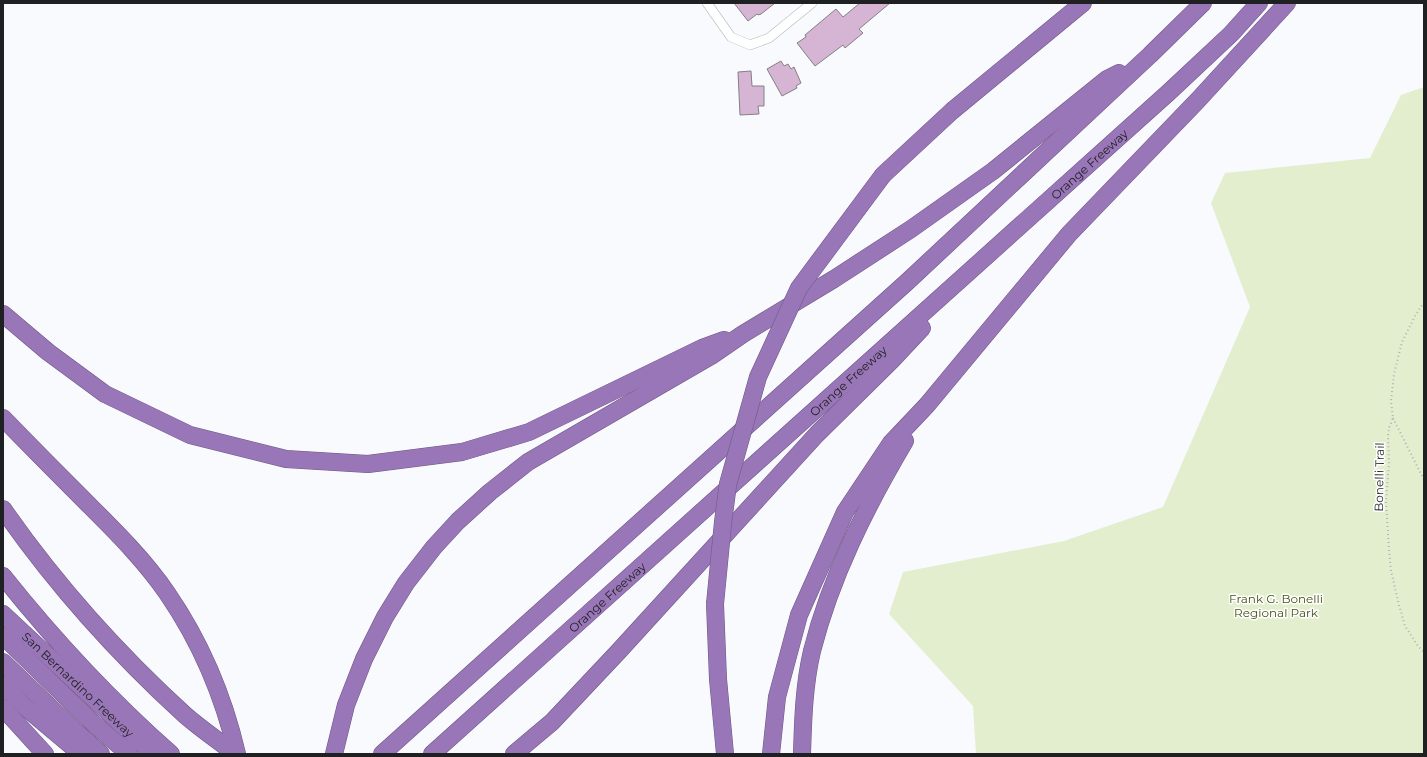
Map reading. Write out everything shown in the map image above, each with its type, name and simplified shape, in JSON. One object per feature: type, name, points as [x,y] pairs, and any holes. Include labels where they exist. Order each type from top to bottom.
[{"type":"highway","points":[[725,754],[718,679],[715,604],[728,484],[758,377],[799,288],[883,175],[952,112],[1083,3]]},
{"type":"highway","points":[[387,749],[907,282],[1150,55],[1203,3]]},
{"type":"highway","name":"Orange Freeway","points":[[432,754],[999,247],[1231,34],[1259,3]]},
{"type":"highway","points":[[771,754],[777,697],[799,616],[845,512],[891,443],[927,405],[1069,234],[1198,100],[1286,3]]},
{"type":"highway","points":[[334,754],[346,705],[364,659],[385,617],[406,583],[434,547],[458,521],[490,492],[528,462],[711,356],[743,334],[834,279],[910,229],[993,171],[1107,79],[1150,55]]},
{"type":"highway","points":[[514,754],[552,722],[634,636],[817,434],[892,360],[999,247]]},
{"type":"highway","points":[[3,314],[48,352],[105,394],[190,435],[286,459],[368,464],[462,452],[529,432],[702,348],[743,334]]},
{"type":"highway","points":[[802,754],[803,714],[812,653],[827,600],[860,521],[878,487],[927,405]]},
{"type":"highway","points":[[3,418],[142,560],[167,593],[187,626],[205,661],[231,728],[236,754]]},
{"type":"highway","points":[[3,509],[58,582],[101,632],[138,671],[187,716],[236,754]]},
{"type":"highway","points":[[3,576],[58,641],[103,690],[171,754]]},
{"type":"highway","name":"San Bernardino Freeway","points":[[3,614],[152,754]]},
{"type":"highway","points":[[3,636],[93,723],[129,754]]},
{"type":"highway","points":[[3,662],[73,730],[101,754]]},
{"type":"highway","points":[[3,684],[24,706],[81,754]]},
{"type":"highway","points":[[3,708],[45,754]]},
{"type":"street","points":[[707,3],[731,37],[750,46],[770,38],[812,3]]},
{"type":"path","name":"Bonelli Trail","points":[[1424,302],[1408,328],[1398,354],[1391,392],[1393,418],[1389,428],[1388,437],[1389,463],[1386,502],[1389,550],[1402,618],[1411,636],[1424,652]]},
{"type":"path","points":[[1393,418],[1424,480]]},
{"type":"green space","name":"Frank G. Bonelli Regional Park","points":[[1424,87],[1424,754],[976,754],[973,706],[889,614],[903,572],[1064,541],[1163,507],[1250,307],[1211,203],[1225,173],[1370,158],[1401,95]]},
{"type":"building","points":[[734,3],[775,3],[761,14],[757,14],[748,21]]},
{"type":"building","points":[[860,3],[890,3],[859,29],[863,33],[845,48],[843,45],[815,66],[797,43],[806,37],[805,35],[836,9],[843,17]]},
{"type":"building","points":[[781,61],[784,66],[788,64],[791,69],[794,67],[801,83],[796,86],[797,88],[782,96],[767,69]]},
{"type":"building","points":[[751,71],[752,86],[764,86],[764,106],[758,106],[759,114],[740,115],[738,72]]}]
